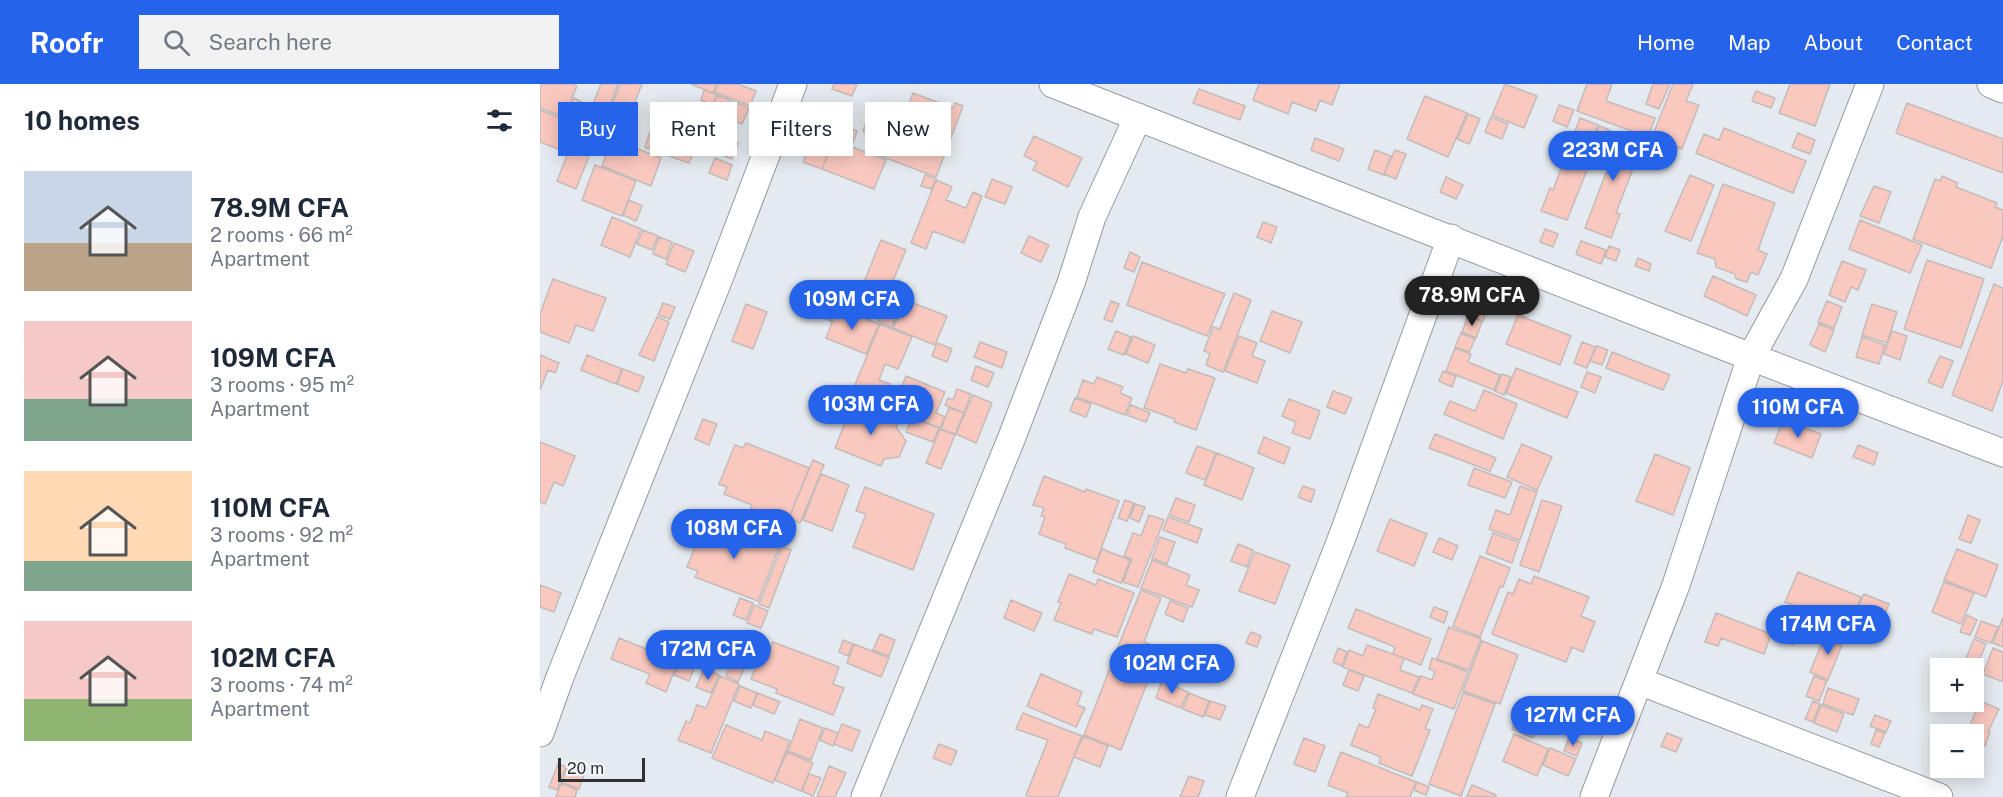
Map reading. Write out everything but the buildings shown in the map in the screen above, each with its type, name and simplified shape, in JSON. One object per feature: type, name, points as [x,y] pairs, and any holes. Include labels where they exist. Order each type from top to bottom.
[{"type":"street","points":[[540,733],[560,677],[718,281],[792,84]]},
{"type":"street","points":[[1053,84],[2003,453]]},
{"type":"street","points":[[1594,797],[1676,585],[1751,357],[1794,279],[1870,84]]},
{"type":"street","points":[[1991,84],[2003,89]]},
{"type":"street","points":[[864,797],[1012,437],[1071,283],[1092,217],[1138,117]]},
{"type":"street","points":[[1240,797],[1341,540],[1451,238]]},
{"type":"street","points":[[1639,681],[1939,797]]}]
